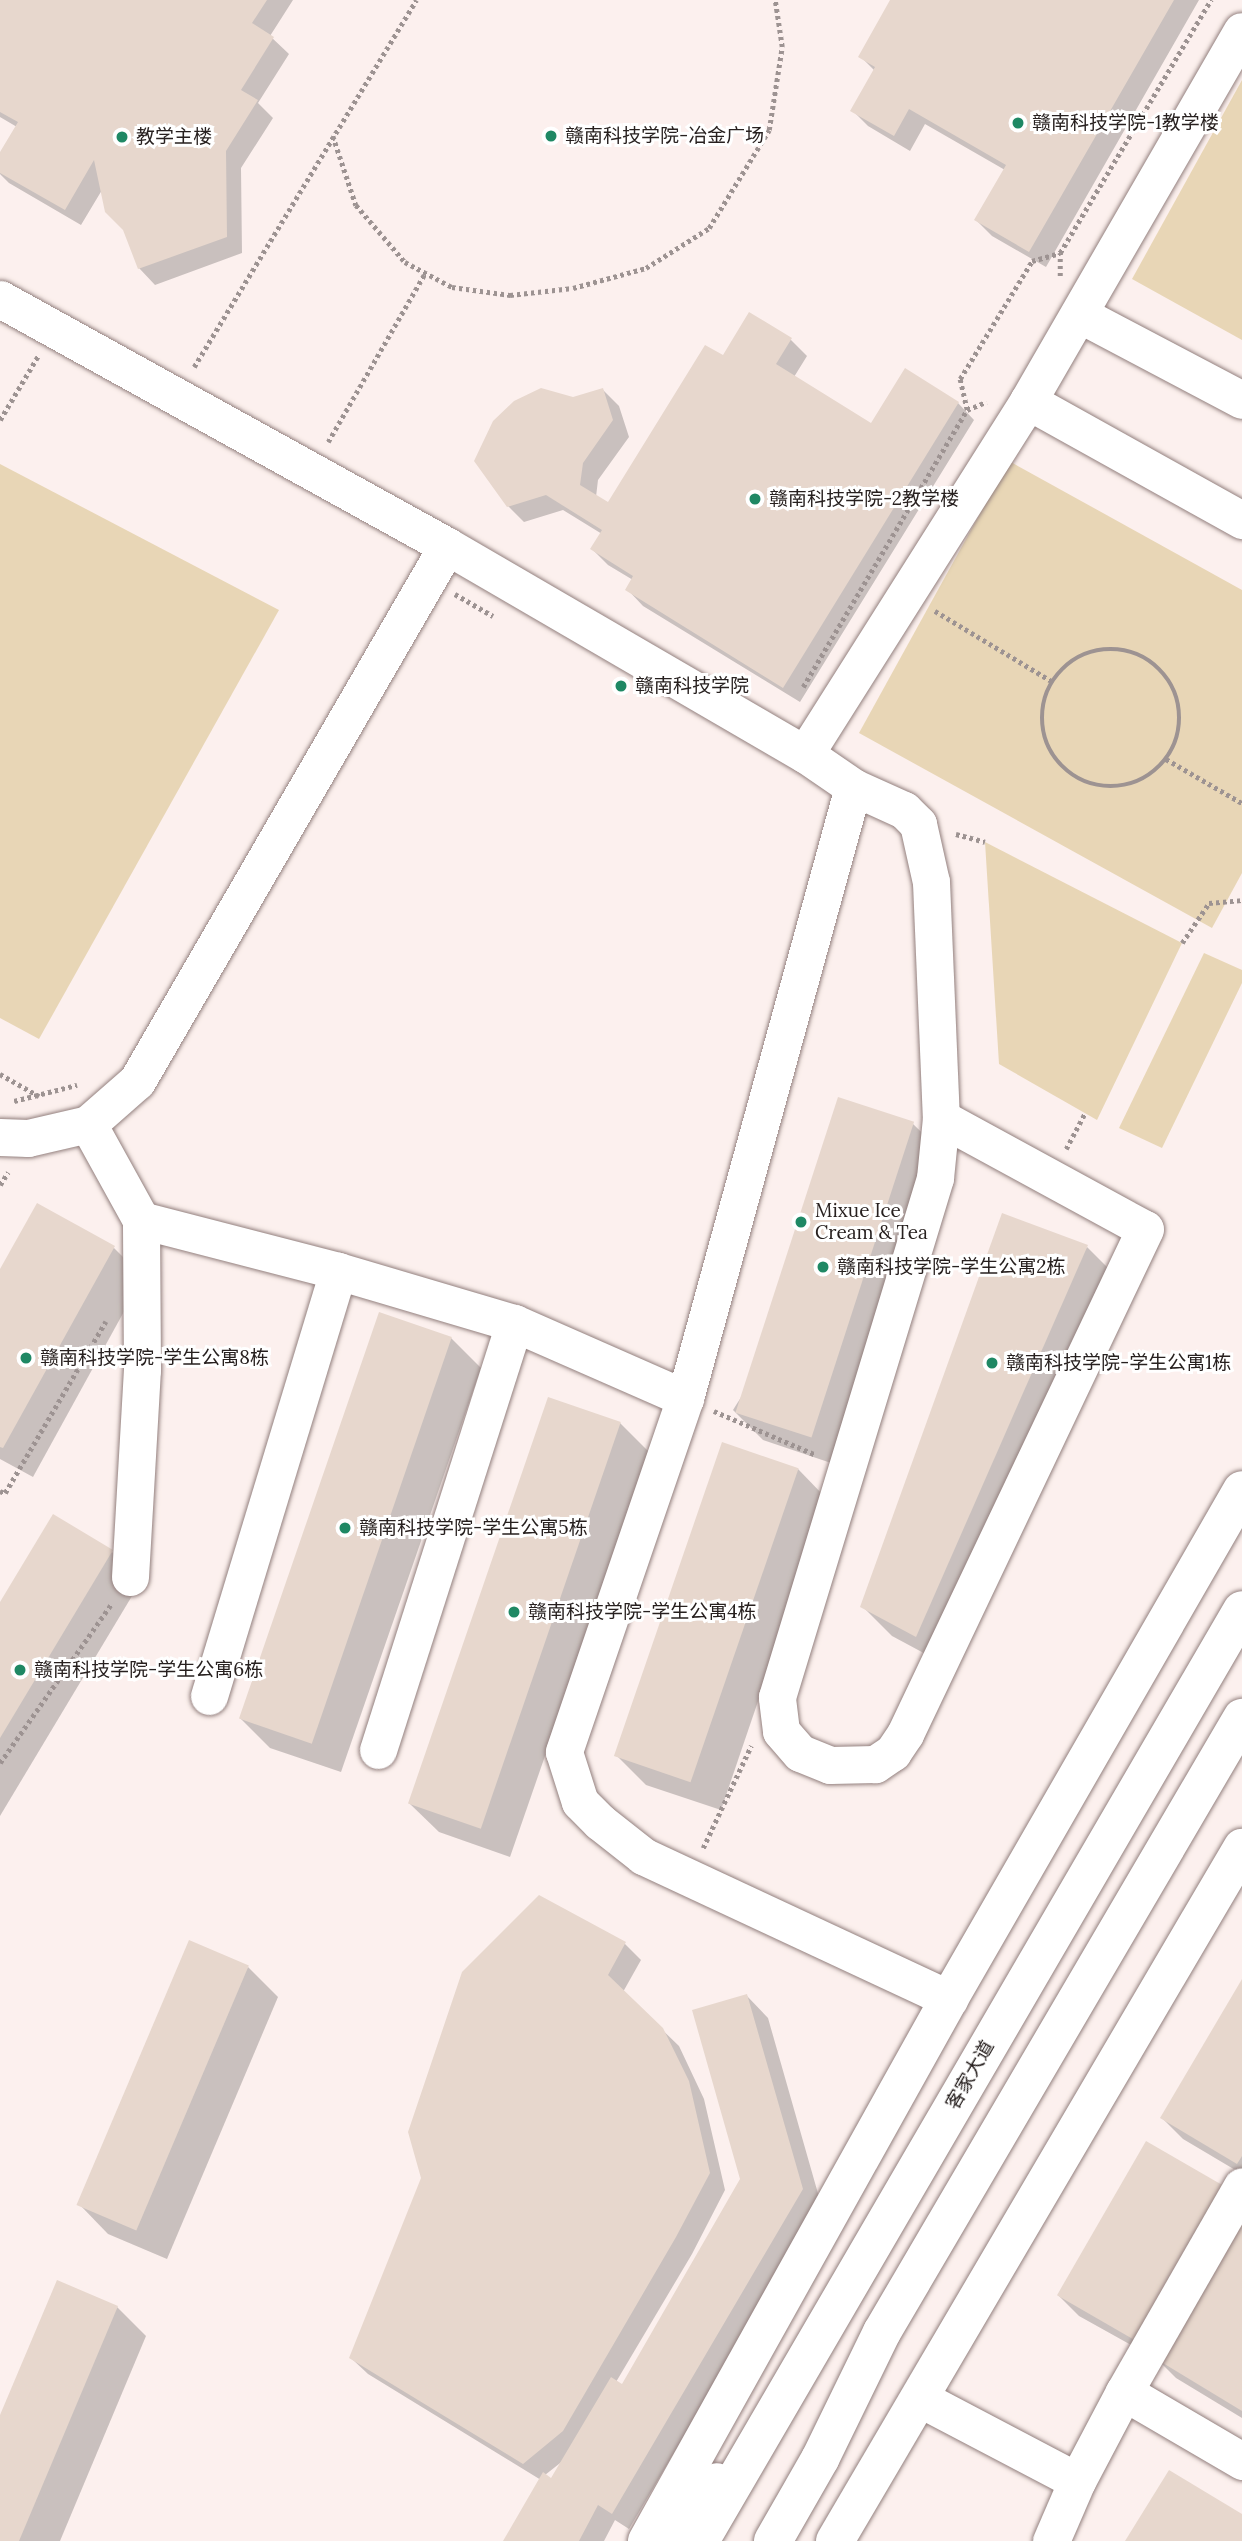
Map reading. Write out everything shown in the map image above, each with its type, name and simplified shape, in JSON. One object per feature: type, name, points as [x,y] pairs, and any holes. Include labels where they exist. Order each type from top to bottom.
[{"type":"main road","points":[[647,2541],[948,1999],[1242,1490]]},
{"type":"main road","name":"客家大道","points":[[700,2541],[755,2442],[1242,1610]]},
{"type":"main road","points":[[773,2541],[820,2459],[882,2332],[1242,1718]]},
{"type":"main road","points":[[835,2541],[1242,1849]]},
{"type":"main road","points":[[661,2541],[755,2442]]},
{"type":"street","points":[[805,754],[1028,401],[1242,31]]},
{"type":"street","points":[[0,299],[447,546],[805,754],[853,787],[904,810],[918,824],[930,882],[941,1118],[935,1178],[776,1697],[780,1731],[800,1753],[830,1765],[875,1764],[893,1752],[905,1734],[1145,1229],[941,1118]]},
{"type":"street","points":[[1080,314],[1242,400]]},
{"type":"street","points":[[1028,401],[1242,520]]},
{"type":"street","points":[[0,1137],[28,1138],[88,1124],[137,1081],[447,546]]},
{"type":"street","points":[[853,787],[685,1398],[564,1752],[580,1802],[600,1822],[643,1856],[948,1999]]},
{"type":"street","points":[[88,1124],[141,1220],[142,1370],[130,1577]]},
{"type":"street","points":[[141,1220],[338,1271],[514,1323],[685,1398]]},
{"type":"street","points":[[208,1696],[338,1271]]},
{"type":"street","points":[[378,1749],[514,1323]]},
{"type":"street","points":[[1051,2541],[1077,2481],[1124,2392],[1242,2186]]},
{"type":"street","points":[[1124,2392],[1242,2462]]},
{"type":"street","points":[[920,2399],[1077,2481]]},
{"type":"path","points":[[177,395],[416,0]]},
{"type":"path","points":[[333,136],[356,205],[405,262],[452,287],[510,295],[573,288],[646,268],[709,228],[769,130],[782,47],[775,0]]},
{"type":"path","points":[[802,690],[967,410],[960,379],[1032,261],[1060,253],[1211,0]]},
{"type":"path","points":[[311,470],[425,273]]},
{"type":"path","points":[[0,420],[54,328]]},
{"type":"path","points":[[907,594],[1053,682]]},
{"type":"path","points":[[1121,649],[1143,657],[1165,676],[1178,702],[1179,722],[1175,741],[1166,759],[1136,783],[1117,787],[1094,785],[1072,776],[1055,760],[1045,740],[1042,716],[1046,694],[1053,682],[1058,673],[1076,658],[1098,650],[1121,649]]},
{"type":"path","points":[[1166,759],[1242,803]]},
{"type":"path","points":[[1182,943],[1209,903],[1242,900]]},
{"type":"path","points":[[13,1102],[81,1084]]},
{"type":"path","points":[[0,1501],[2,1493],[107,1318]]},
{"type":"path","points":[[685,1398],[846,1468]]},
{"type":"path","points":[[0,1763],[130,1577]]},
{"type":"path","points":[[690,1878],[748,1748]]},
{"type":"shaded area","points":[[1242,80],[1242,340],[1132,279]]},
{"type":"shaded area","points":[[1009,461],[1242,590],[1242,873],[1212,928],[859,733]]},
{"type":"shaded area","points":[[0,464],[279,610],[39,1039],[0,1018]]},
{"type":"shaded area","points":[[985,842],[1182,943],[1097,1120],[999,1064]]},
{"type":"shaded area","points":[[1204,953],[1242,970],[1242,983],[1162,1148],[1119,1128]]},
{"type":"building","name":"教学主楼","points":[[0,0],[267,0],[252,23],[274,37],[241,90],[258,100],[226,151],[227,237],[138,269],[123,230],[105,212],[94,160],[65,210],[0,173],[0,152],[18,122],[0,112]]},
{"type":"building","name":"赣南科技学院-1教学楼","points":[[890,0],[1174,0],[1029,252],[974,220],[1006,165],[909,109],[894,136],[850,111],[875,67],[858,57]]},
{"type":"building","name":"赣南科技学院-2教学楼","points":[[749,312],[792,338],[776,364],[871,423],[905,368],[959,402],[783,688],[625,590],[633,576],[590,549],[602,530],[546,495],[507,507],[474,461],[493,421],[514,401],[541,388],[573,397],[603,388],[613,420],[583,463],[580,485],[608,502],[705,345],[723,355]]},
{"type":"building","name":"赣南科技学院-学生公寓2栋","points":[[838,1097],[914,1122],[811,1437],[735,1413]]},
{"type":"building","name":"赣南科技学院-学生公寓8栋","points":[[37,1203],[115,1246],[3,1448],[0,1447],[0,1269]]},
{"type":"building","name":"赣南科技学院-学生公寓1栋","points":[[1002,1213],[1088,1245],[916,1637],[860,1607]]},
{"type":"building","name":"赣南科技学院-学生公寓5栋","points":[[379,1312],[452,1337],[312,1744],[239,1719]]},
{"type":"building","name":"赣南科技学院-学生公寓4栋","points":[[548,1397],[621,1422],[481,1829],[408,1804]]},
{"type":"building","points":[[722,1442],[799,1468],[690,1782],[614,1756]]},
{"type":"building","name":"赣南科技学院-学生公寓6栋","points":[[53,1514],[113,1550],[0,1738],[0,1602]]},
{"type":"building","points":[[539,1895],[626,1942],[608,1975],[663,2028],[689,2081],[710,2173],[676,2237],[563,2431],[523,2464],[349,2358],[421,2178],[408,2132],[462,1972]]},
{"type":"building","points":[[189,1940],[249,1965],[136,2231],[76,2205]]},
{"type":"building","points":[[1242,1979],[1242,2156],[1237,2164],[1160,2118]]},
{"type":"building","points":[[747,1994],[803,2189],[612,2514],[598,2505],[579,2541],[503,2541],[543,2472],[551,2478],[611,2377],[622,2384],[740,2179],[692,2010]]},
{"type":"building","points":[[1146,2141],[1227,2188],[1138,2342],[1057,2295]]},
{"type":"building","points":[[1242,2211],[1242,2411],[1153,2357]]},
{"type":"building","points":[[57,2280],[118,2306],[19,2541],[0,2541],[0,2415]]},
{"type":"building","points":[[1169,2470],[1242,2514],[1242,2541],[1125,2541]]},
{"type":"place","name":"赣南科技学院-1教学楼","points":[[1018,123]]},
{"type":"place","name":"赣南科技学院-冶金广场","points":[[551,136]]},
{"type":"place","name":"教学主楼","points":[[122,137]]},
{"type":"place","name":"赣南科技学院-2教学楼","points":[[755,499]]},
{"type":"place","name":"赣南科技学院","points":[[621,686]]},
{"type":"place","name":"Mixue Ice Cream & Tea","points":[[801,1222]]},
{"type":"place","name":"赣南科技学院-学生公寓2栋","points":[[823,1267]]},
{"type":"place","name":"赣南科技学院-学生公寓8栋","points":[[26,1358]]},
{"type":"place","name":"赣南科技学院-学生公寓1栋","points":[[992,1363]]},
{"type":"place","name":"赣南科技学院-学生公寓5栋","points":[[345,1528]]},
{"type":"place","name":"赣南科技学院-学生公寓4栋","points":[[514,1612]]},
{"type":"place","name":"赣南科技学院-学生公寓6栋","points":[[20,1670]]}]
